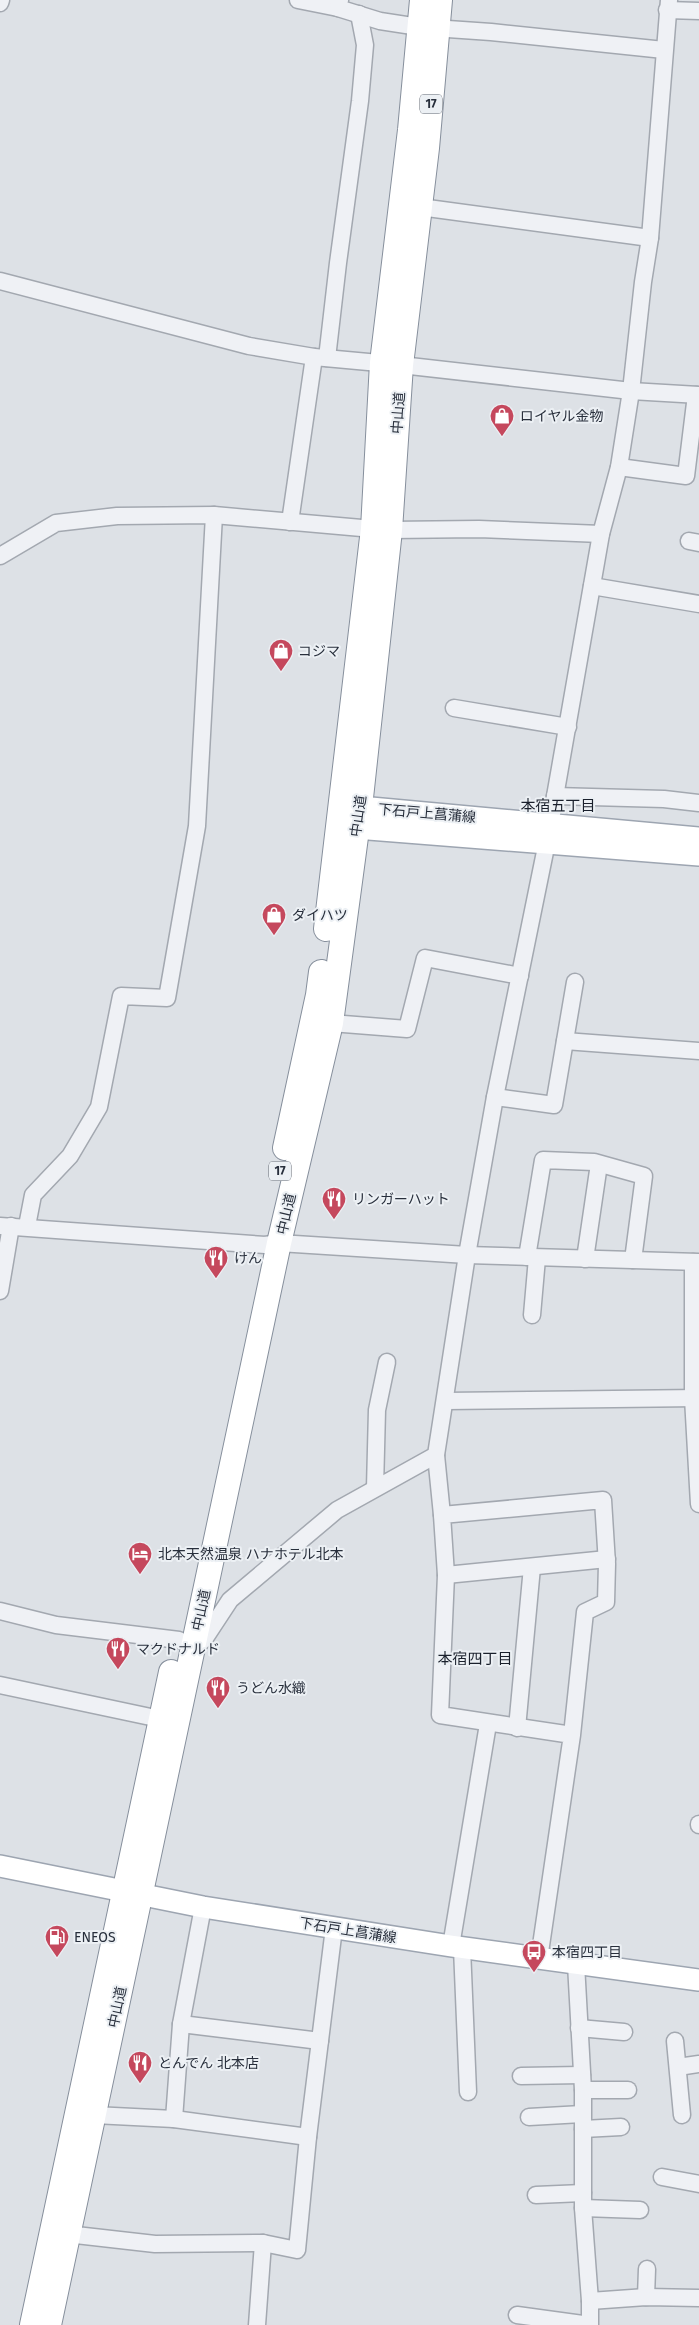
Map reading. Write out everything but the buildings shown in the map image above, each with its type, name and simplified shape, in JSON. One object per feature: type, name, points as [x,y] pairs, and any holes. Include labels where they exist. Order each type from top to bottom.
[{"type":"highway","name":"中山道","points":[[392,364],[420,207],[428,28],[422,0]]},
{"type":"highway","name":"中山道","points":[[272,1244],[331,1022],[381,529],[410,130],[428,28],[440,0]]},
{"type":"highway","name":"中山道","points":[[32,2325],[132,1893],[272,1244],[352,818]]},
{"type":"highway","name":"中山道","points":[[49,2325],[94,2114],[160,1719],[185,1645]]},
{"type":"main road","name":"下石戸上菖蒲線","points":[[352,818],[549,833],[699,838]]},
{"type":"main road","name":"下石戸上菖蒲線","points":[[549,833],[699,855]]},
{"type":"main road","name":"下石戸上菖蒲線","points":[[0,1866],[203,1907],[457,1947],[699,1980]]},
{"type":"street","points":[[298,0],[339,4],[359,14],[380,21],[428,28],[491,32],[664,50]]},
{"type":"street","points":[[572,1735],[488,1724],[440,1715],[446,1575],[436,1456],[446,1402],[467,1256],[495,1097],[549,833],[601,534],[619,467],[631,391],[650,238],[668,5],[699,11]]},
{"type":"street","points":[[290,522],[320,358],[360,101],[365,45],[359,14]]},
{"type":"street","points":[[420,207],[650,238]]},
{"type":"street","points":[[0,281],[249,346],[320,358],[392,364],[631,391],[697,396],[686,476],[619,467]]},
{"type":"street","points":[[0,1291],[13,1226],[33,1195],[70,1156],[99,1107],[121,996],[167,998],[197,826],[214,515]]},
{"type":"street","points":[[0,556],[56,523],[117,516],[214,515],[381,529],[479,529],[601,534]]},
{"type":"street","points":[[592,586],[699,604]]},
{"type":"street","points":[[454,708],[568,727]]},
{"type":"street","points":[[555,796],[664,799],[699,803]]},
{"type":"street","points":[[331,1022],[407,1029],[425,958],[520,976]]},
{"type":"street","points":[[495,1097],[554,1105],[575,982]]},
{"type":"street","points":[[565,1041],[699,1051]]},
{"type":"street","points":[[532,1316],[532,1257],[543,1160],[599,1164],[644,1176],[632,1260]]},
{"type":"street","points":[[585,1259],[599,1164]]},
{"type":"street","points":[[13,1226],[467,1256],[696,1262],[696,1398],[699,1498]]},
{"type":"street","points":[[375,1488],[378,1410],[387,1362]]},
{"type":"street","points":[[446,1402],[696,1398]]},
{"type":"street","points":[[0,1612],[56,1626],[185,1645],[205,1638],[230,1600],[337,1510],[436,1456]]},
{"type":"street","points":[[442,1515],[603,1500],[607,1559],[606,1602],[584,1612],[572,1735],[539,1959]]},
{"type":"street","points":[[446,1575],[607,1559]]},
{"type":"street","points":[[517,1728],[532,1567]]},
{"type":"street","points":[[0,1685],[160,1719]]},
{"type":"street","points":[[468,2092],[457,1947],[488,1724]]},
{"type":"street","points":[[174,2119],[181,2024],[203,1907]]},
{"type":"street","points":[[67,2234],[154,2244],[263,2243],[297,2250],[308,2137],[334,1928]]},
{"type":"street","points":[[517,2315],[590,2325],[583,2201],[582,2083],[576,1964]]},
{"type":"street","points":[[181,2024],[320,2041]]},
{"type":"street","points":[[579,2028],[624,2032]]},
{"type":"street","points":[[676,2041],[682,2115]]},
{"type":"street","points":[[678,2066],[699,2064]]},
{"type":"street","points":[[521,2076],[628,2090]]},
{"type":"street","points":[[94,2114],[174,2119],[308,2137]]},
{"type":"street","points":[[529,2117],[582,2121],[621,2127]]},
{"type":"street","points":[[662,2177],[699,2184]]},
{"type":"street","points":[[536,2195],[640,2210]]},
{"type":"street","points":[[257,2325],[263,2243]]},
{"type":"street","points":[[646,2297],[647,2269]]},
{"type":"street","points":[[590,2301],[646,2297],[699,2298]]},
{"type":"place","name":"ロイヤル金物","points":[[502,437]]},
{"type":"place","name":"コジマ","points":[[281,672]]},
{"type":"place","name":"ダイハツ","points":[[274,936]]},
{"type":"place","name":"リンガーハット","points":[[334,1220]]},
{"type":"place","name":"けん","points":[[216,1279]]},
{"type":"place","name":"北本天然温泉 ハナホテル北本","points":[[140,1575]]},
{"type":"place","name":"マクドナルド","points":[[118,1670]]},
{"type":"place","name":"うどん水織","points":[[218,1709]]},
{"type":"place","name":"ENEOS","points":[[57,1958]]},
{"type":"place","name":"本宿四丁目","points":[[534,1973]]},
{"type":"place","name":"とんでん 北本店","points":[[140,2084]]},
{"type":"district","name":"本宿五丁目","points":[[558,806]]},
{"type":"district","name":"本宿四丁目","points":[[475,1659]]}]
